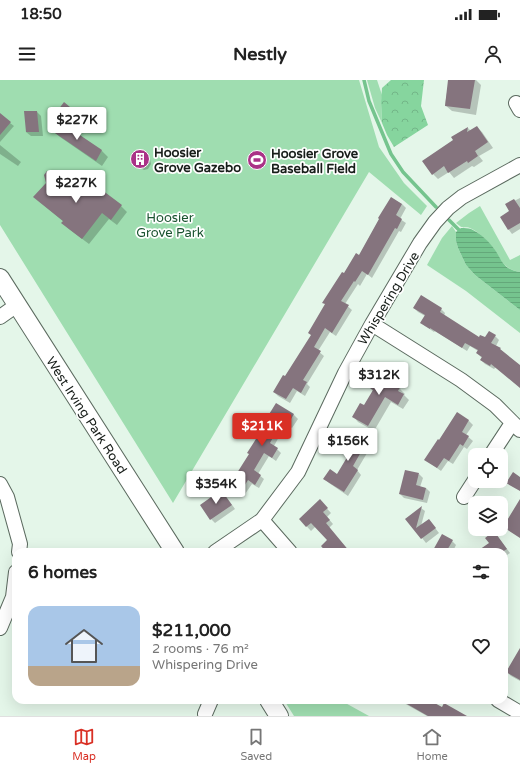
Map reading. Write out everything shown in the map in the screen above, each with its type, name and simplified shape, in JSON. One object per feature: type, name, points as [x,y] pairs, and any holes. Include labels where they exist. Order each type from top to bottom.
[{"type":"main road","name":"West Irving Park Road","points":[[0,278],[172,548]]},
{"type":"main road","points":[[272,704],[279,716]]},
{"type":"street","name":"Whispering Drive","points":[[221,548],[262,520],[298,472],[345,373],[372,324],[435,222],[448,208],[462,197],[520,166]]},
{"type":"street","points":[[0,317],[17,305]]},
{"type":"street","points":[[372,324],[461,380],[495,405],[516,426],[497,448]]},
{"type":"street","points":[[0,484],[7,497],[20,544],[20,548]]},
{"type":"street","points":[[464,497],[470,488]]},
{"type":"street","points":[[262,520],[286,548]]},
{"type":"street","points":[[0,628],[12,597]]},
{"type":"street","points":[[205,714],[209,704]]},
{"type":"street","points":[[505,704],[520,713]]},
{"type":"green space","name":"Hoosier Grove Park","points":[[0,80],[359,80],[379,147],[404,183],[427,206],[421,215],[369,172],[173,503],[0,225]]},
{"type":"green space","points":[[367,80],[377,80],[382,95],[382,123],[375,108]]},
{"type":"green space","points":[[391,80],[424,80],[421,106],[428,125],[394,147],[382,123],[381,102],[382,88]]},
{"type":"green space","points":[[480,206],[510,260],[520,255],[520,272],[513,270],[503,263],[490,244],[478,233],[470,228],[462,227],[456,223]]},
{"type":"green space","points":[[452,226],[456,232],[458,248],[466,265],[475,275],[520,310],[520,333],[466,291],[427,265],[442,238]]},
{"type":"green space","points":[[286,704],[347,704],[369,716],[294,716]]},
{"type":"shaded area","points":[[461,228],[471,229],[481,235],[493,247],[507,267],[514,271],[520,272],[520,310],[475,275],[466,265],[456,241],[456,232]]},
{"type":"building","points":[[448,80],[475,80],[470,109],[445,106]]},
{"type":"building","points":[[64,102],[76,112],[70,119],[58,110]]},
{"type":"building","points":[[24,111],[37,111],[39,132],[26,132]]},
{"type":"building","points":[[0,113],[11,122],[0,135]]},
{"type":"building","points":[[59,121],[102,150],[96,161],[52,131]]},
{"type":"building","points":[[477,126],[488,142],[475,151],[478,156],[448,173],[444,166],[432,175],[422,161],[453,140],[451,137],[468,127],[467,132]]},
{"type":"building","name":"Hoosier Grove Gazebo","points":[[141,151],[146,154],[148,160],[144,166],[139,167],[134,164],[131,158],[135,152]]},
{"type":"building","points":[[47,171],[59,175],[84,196],[94,184],[122,205],[111,220],[102,213],[82,239],[61,223],[63,221],[33,197],[46,183],[44,175]]},
{"type":"building","points":[[391,197],[402,204],[396,215],[402,219],[397,229],[395,228],[368,275],[362,271],[341,301],[349,305],[332,333],[325,328],[314,347],[321,351],[303,380],[307,382],[301,393],[293,388],[286,399],[273,392],[311,335],[308,333],[325,304],[322,303],[342,272],[344,273],[356,253],[359,255],[379,219],[378,218]]},
{"type":"building","points":[[514,199],[520,208],[520,223],[508,230],[500,217],[509,211],[505,204]]},
{"type":"building","points":[[421,295],[442,308],[440,312],[479,337],[480,335],[485,337],[489,331],[496,335],[491,343],[501,348],[500,349],[520,365],[520,388],[491,364],[490,366],[480,360],[482,357],[476,353],[478,350],[465,343],[462,348],[420,323],[425,315],[413,308]]},
{"type":"building","points":[[387,368],[400,376],[395,384],[400,387],[398,391],[404,394],[398,405],[385,397],[368,426],[352,417],[360,403],[364,405],[373,390],[366,385],[372,375],[380,379]]},
{"type":"building","points":[[276,403],[294,414],[288,424],[282,421],[270,443],[278,448],[272,458],[264,453],[254,470],[261,475],[255,485],[248,480],[241,491],[230,484],[249,454],[247,453],[265,425],[263,424]]},
{"type":"building","points":[[457,412],[469,420],[462,432],[469,436],[463,446],[460,444],[449,461],[444,458],[437,468],[424,460]]},
{"type":"building","points":[[358,431],[369,438],[353,466],[358,470],[344,492],[323,479],[330,469],[337,474],[349,454],[339,448],[345,438],[351,441]]},
{"type":"building","points":[[405,470],[419,473],[416,485],[426,488],[423,500],[399,494]]},
{"type":"building","points":[[513,472],[520,477],[520,491],[508,484],[508,480]]},
{"type":"building","points":[[221,490],[232,505],[210,520],[200,505]]},
{"type":"building","points":[[320,499],[328,508],[323,512],[330,520],[326,523],[347,548],[323,548],[321,546],[327,540],[311,523],[306,527],[299,519]]},
{"type":"building","points":[[520,499],[520,538],[508,530],[508,519]]},
{"type":"building","points":[[422,506],[416,528],[429,519],[436,528],[421,539],[405,519]]},
{"type":"building","points":[[442,534],[453,540],[448,548],[434,548]]},
{"type":"building","points":[[488,536],[498,536],[506,548],[482,548],[489,543],[485,538]]},
{"type":"building","points":[[520,648],[520,680],[508,673],[508,669]]},
{"type":"building","points":[[407,704],[436,704],[442,707],[444,704],[446,704],[467,716],[428,716]]},
{"type":"waterway","points":[[364,80],[369,101],[391,154],[403,172],[436,207]]},
{"type":"waterway","points":[[449,220],[459,230]]},
{"type":"place","name":"Hoosier Grove Gazebo","points":[[140,159]]},
{"type":"place","name":"Hoosier Grove Baseball Field","points":[[257,160]]}]
